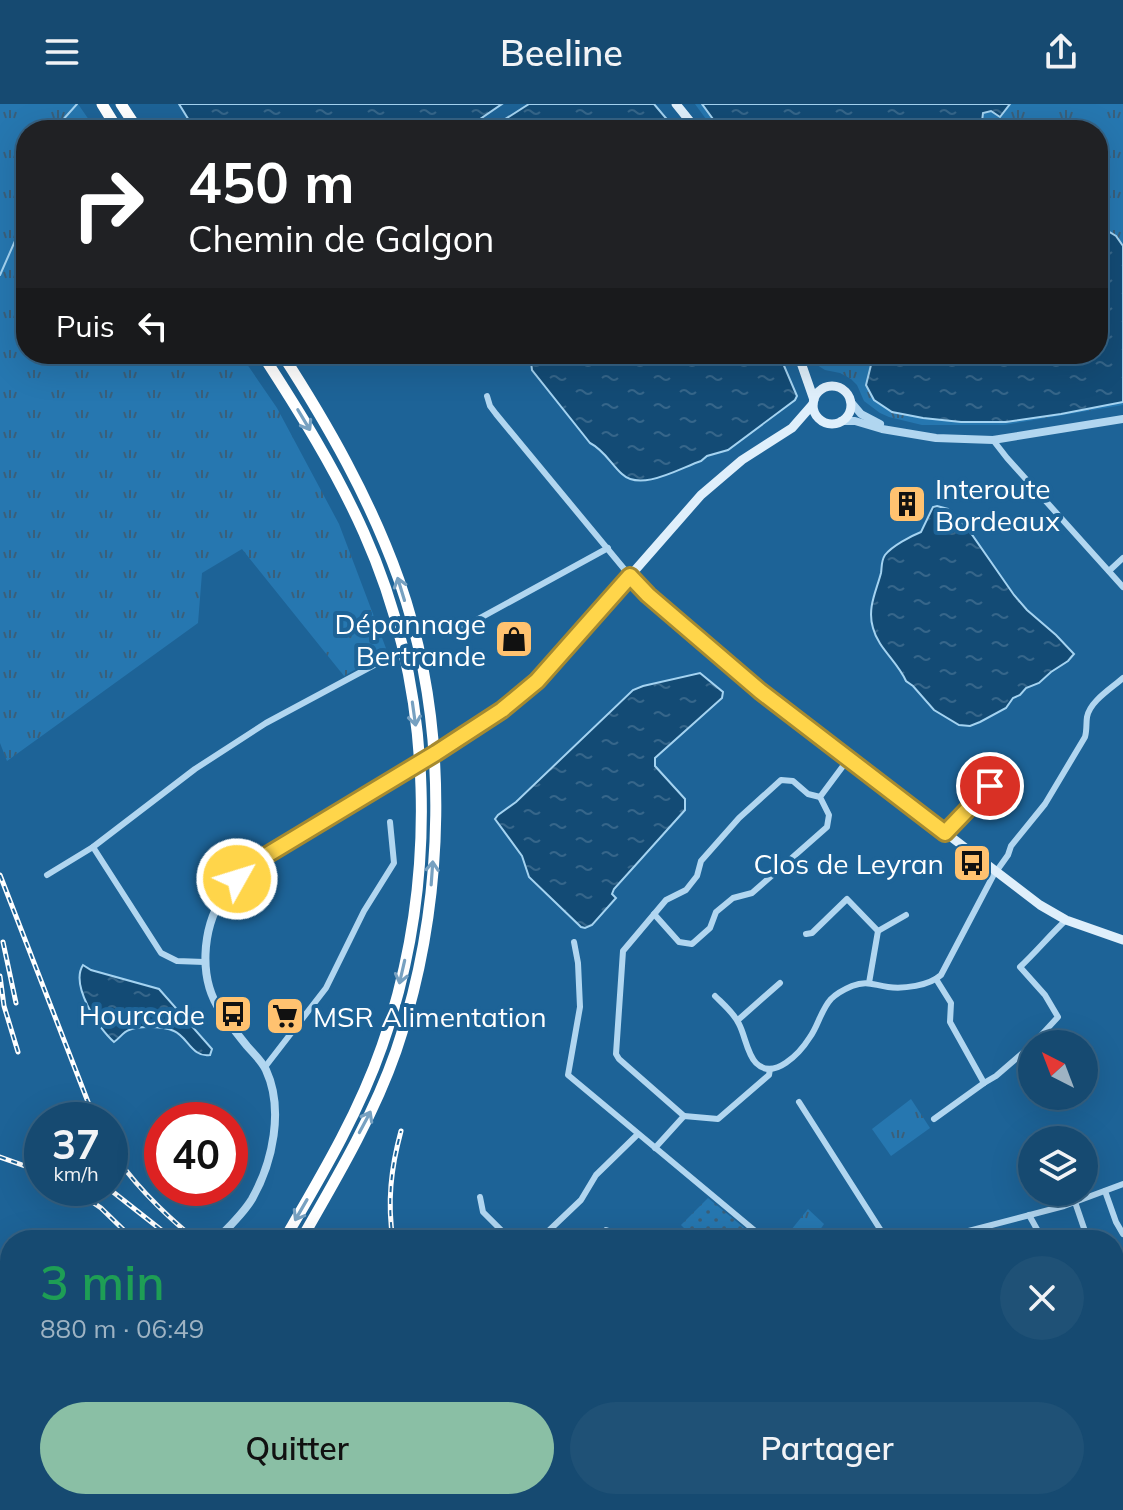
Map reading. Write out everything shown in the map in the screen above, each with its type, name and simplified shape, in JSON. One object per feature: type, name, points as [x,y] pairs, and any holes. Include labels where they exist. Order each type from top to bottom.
[{"type":"highway","points":[[268,364],[299,411],[346,496],[385,587],[412,698],[420,779],[421,832],[415,901],[403,971],[382,1046],[358,1104],[290,1230]]},
{"type":"highway","points":[[288,364],[362,491],[399,582],[420,653],[427,691],[435,781],[430,905],[417,975],[396,1050],[372,1111],[307,1230]]},
{"type":"main road","points":[[676,104],[689,120]]},
{"type":"main road","points":[[802,364],[815,412],[822,421]]},
{"type":"main road","points":[[804,369],[816,380],[844,390],[850,401],[849,413],[833,424],[811,422],[792,428],[742,460],[710,487],[630,576],[760,691],[1040,905],[1066,920],[1123,940]]},
{"type":"main road","points":[[792,428],[819,392],[832,386]]},
{"type":"street","points":[[226,1230],[251,1201],[268,1163],[275,1096],[265,1067],[218,1008],[209,985],[204,962],[208,930],[222,898],[257,861],[458,740],[502,710],[537,681],[630,576],[496,414],[487,396]]},
{"type":"street","points":[[850,401],[861,414],[895,432]]},
{"type":"street","points":[[841,421],[855,421],[895,432],[936,438],[993,440],[1123,419]]},
{"type":"street","points":[[993,440],[1123,587]]},
{"type":"street","points":[[451,634],[608,548]]},
{"type":"street","points":[[1109,571],[1123,558]]},
{"type":"street","points":[[47,875],[93,847],[195,769],[266,723],[376,664]]},
{"type":"street","points":[[715,996],[738,1020],[753,1060],[770,1069],[782,1065],[809,1040],[831,1000],[843,990],[869,983],[895,988],[936,979],[1016,838],[1045,804],[1079,747],[1087,732],[1086,721],[1090,709],[1123,678]]},
{"type":"street","points":[[820,797],[849,758]]},
{"type":"street","points":[[976,772],[1001,798]]},
{"type":"street","points":[[654,914],[679,942],[692,944],[710,928],[716,912],[733,898],[752,893],[827,827],[829,815],[820,797],[808,794],[793,781],[781,780],[739,818],[701,861],[697,876],[686,890],[666,900],[654,914],[623,951],[616,1054],[684,1116],[718,1119],[769,1075],[770,1069]]},
{"type":"street","points":[[945,833],[990,786]]},
{"type":"street","points":[[265,1067],[326,988],[364,911],[394,863],[390,822]]},
{"type":"street","points":[[93,847],[161,953],[177,961],[204,962]]},
{"type":"street","points":[[806,934],[812,933],[847,899],[878,931]]},
{"type":"street","points":[[878,931],[906,915]]},
{"type":"street","points":[[1047,1030],[1056,1020],[1057,1013],[1020,967],[1066,920]]},
{"type":"street","points":[[869,983],[878,931]]},
{"type":"street","points":[[574,942],[580,1007],[568,1075],[754,1230]]},
{"type":"street","points":[[936,979],[951,1003],[950,1022],[984,1083]]},
{"type":"street","points":[[738,1020],[780,983]]},
{"type":"street","points":[[934,1119],[996,1076],[1018,1056]]},
{"type":"street","points":[[799,1102],[881,1230]]},
{"type":"street","points":[[655,1148],[684,1116]]},
{"type":"street","points":[[550,1230],[581,1200],[596,1175],[638,1134]]},
{"type":"street","points":[[1098,1194],[1123,1184]]},
{"type":"street","points":[[1105,1191],[1121,1230]]},
{"type":"street","points":[[480,1197],[483,1212],[501,1230]]},
{"type":"street","points":[[972,1230],[1061,1206]]},
{"type":"street","points":[[1076,1206],[1085,1230]]},
{"type":"street","points":[[1029,1215],[1037,1230]]},
{"type":"green space","points":[[0,104],[78,104],[89,120],[16,120],[16,364],[247,364],[277,408],[339,524],[387,651],[344,676],[242,549],[202,573],[198,623],[7,761],[0,743]]},
{"type":"green space","points":[[695,104],[1123,104],[1123,405],[1004,425],[922,425],[880,413],[864,401],[851,379],[816,364],[1108,364],[1108,120],[707,120]]},
{"type":"green space","points":[[911,1099],[930,1128],[891,1156],[872,1129]]},
{"type":"green space","points":[[708,1198],[747,1230],[686,1230],[681,1225]]},
{"type":"green space","points":[[808,1209],[824,1224],[820,1230],[791,1230]]},
{"type":"water","points":[[179,104],[502,104],[479,120],[189,120]]},
{"type":"water","points":[[529,104],[654,104],[668,120],[504,120]]},
{"type":"water","points":[[702,104],[1010,104],[1000,117],[991,111],[983,113],[982,120],[714,120]]},
{"type":"water","points":[[1108,231],[1123,246],[1123,402],[1006,422],[961,422],[892,412],[874,400],[866,385],[871,364],[1108,364]]},
{"type":"water","points":[[531,364],[783,364],[797,396],[728,450],[661,477],[639,481],[622,474],[590,443],[532,370]]},
{"type":"water","points":[[933,507],[948,509],[968,529],[1014,595],[1074,654],[1039,683],[1013,698],[1006,708],[970,726],[959,725],[934,710],[906,681],[879,642],[871,621],[873,600],[885,555],[921,532]]},
{"type":"water","points":[[700,673],[723,692],[722,698],[655,758],[655,766],[685,799],[685,810],[614,889],[612,894],[616,898],[592,925],[581,927],[529,877],[522,856],[495,819],[633,690]]},
{"type":"water","points":[[83,965],[159,989],[212,1049],[210,1055],[199,1053],[179,1034],[161,1028],[134,1028],[114,1042],[94,1017],[83,994],[80,973]]},
{"type":"waterway","points":[[63,120],[77,104]]},
{"type":"waterway","points":[[0,275],[16,239]]},
{"type":"railway","points":[[0,875],[88,1102]]},
{"type":"railway","points":[[3,942],[16,1003]]},
{"type":"railway","points":[[0,976],[4,1006],[18,1052]]},
{"type":"railway","points":[[392,1230],[391,1185],[401,1131]]},
{"type":"railway","points":[[0,1157],[24,1166]]},
{"type":"railway","points":[[128,1174],[185,1230]]},
{"type":"railway","points":[[128,1204],[161,1230]]},
{"type":"railway","points":[[98,1206],[124,1230]]},
{"type":"place","name":"Interoute Bordeaux","points":[[907,504]]},
{"type":"place","name":"Dépannage Bertrande","points":[[514,639]]},
{"type":"place","name":"Clos de Leyran","points":[[972,863]]},
{"type":"place","name":"Hourcade","points":[[233,1014]]},
{"type":"place","name":"MSR Alimentation","points":[[285,1016]]},
{"type":"route","points":[[237,879],[257,861],[458,740],[502,710],[537,681],[630,576],[637,586],[760,691],[945,833],[990,786]]}]
